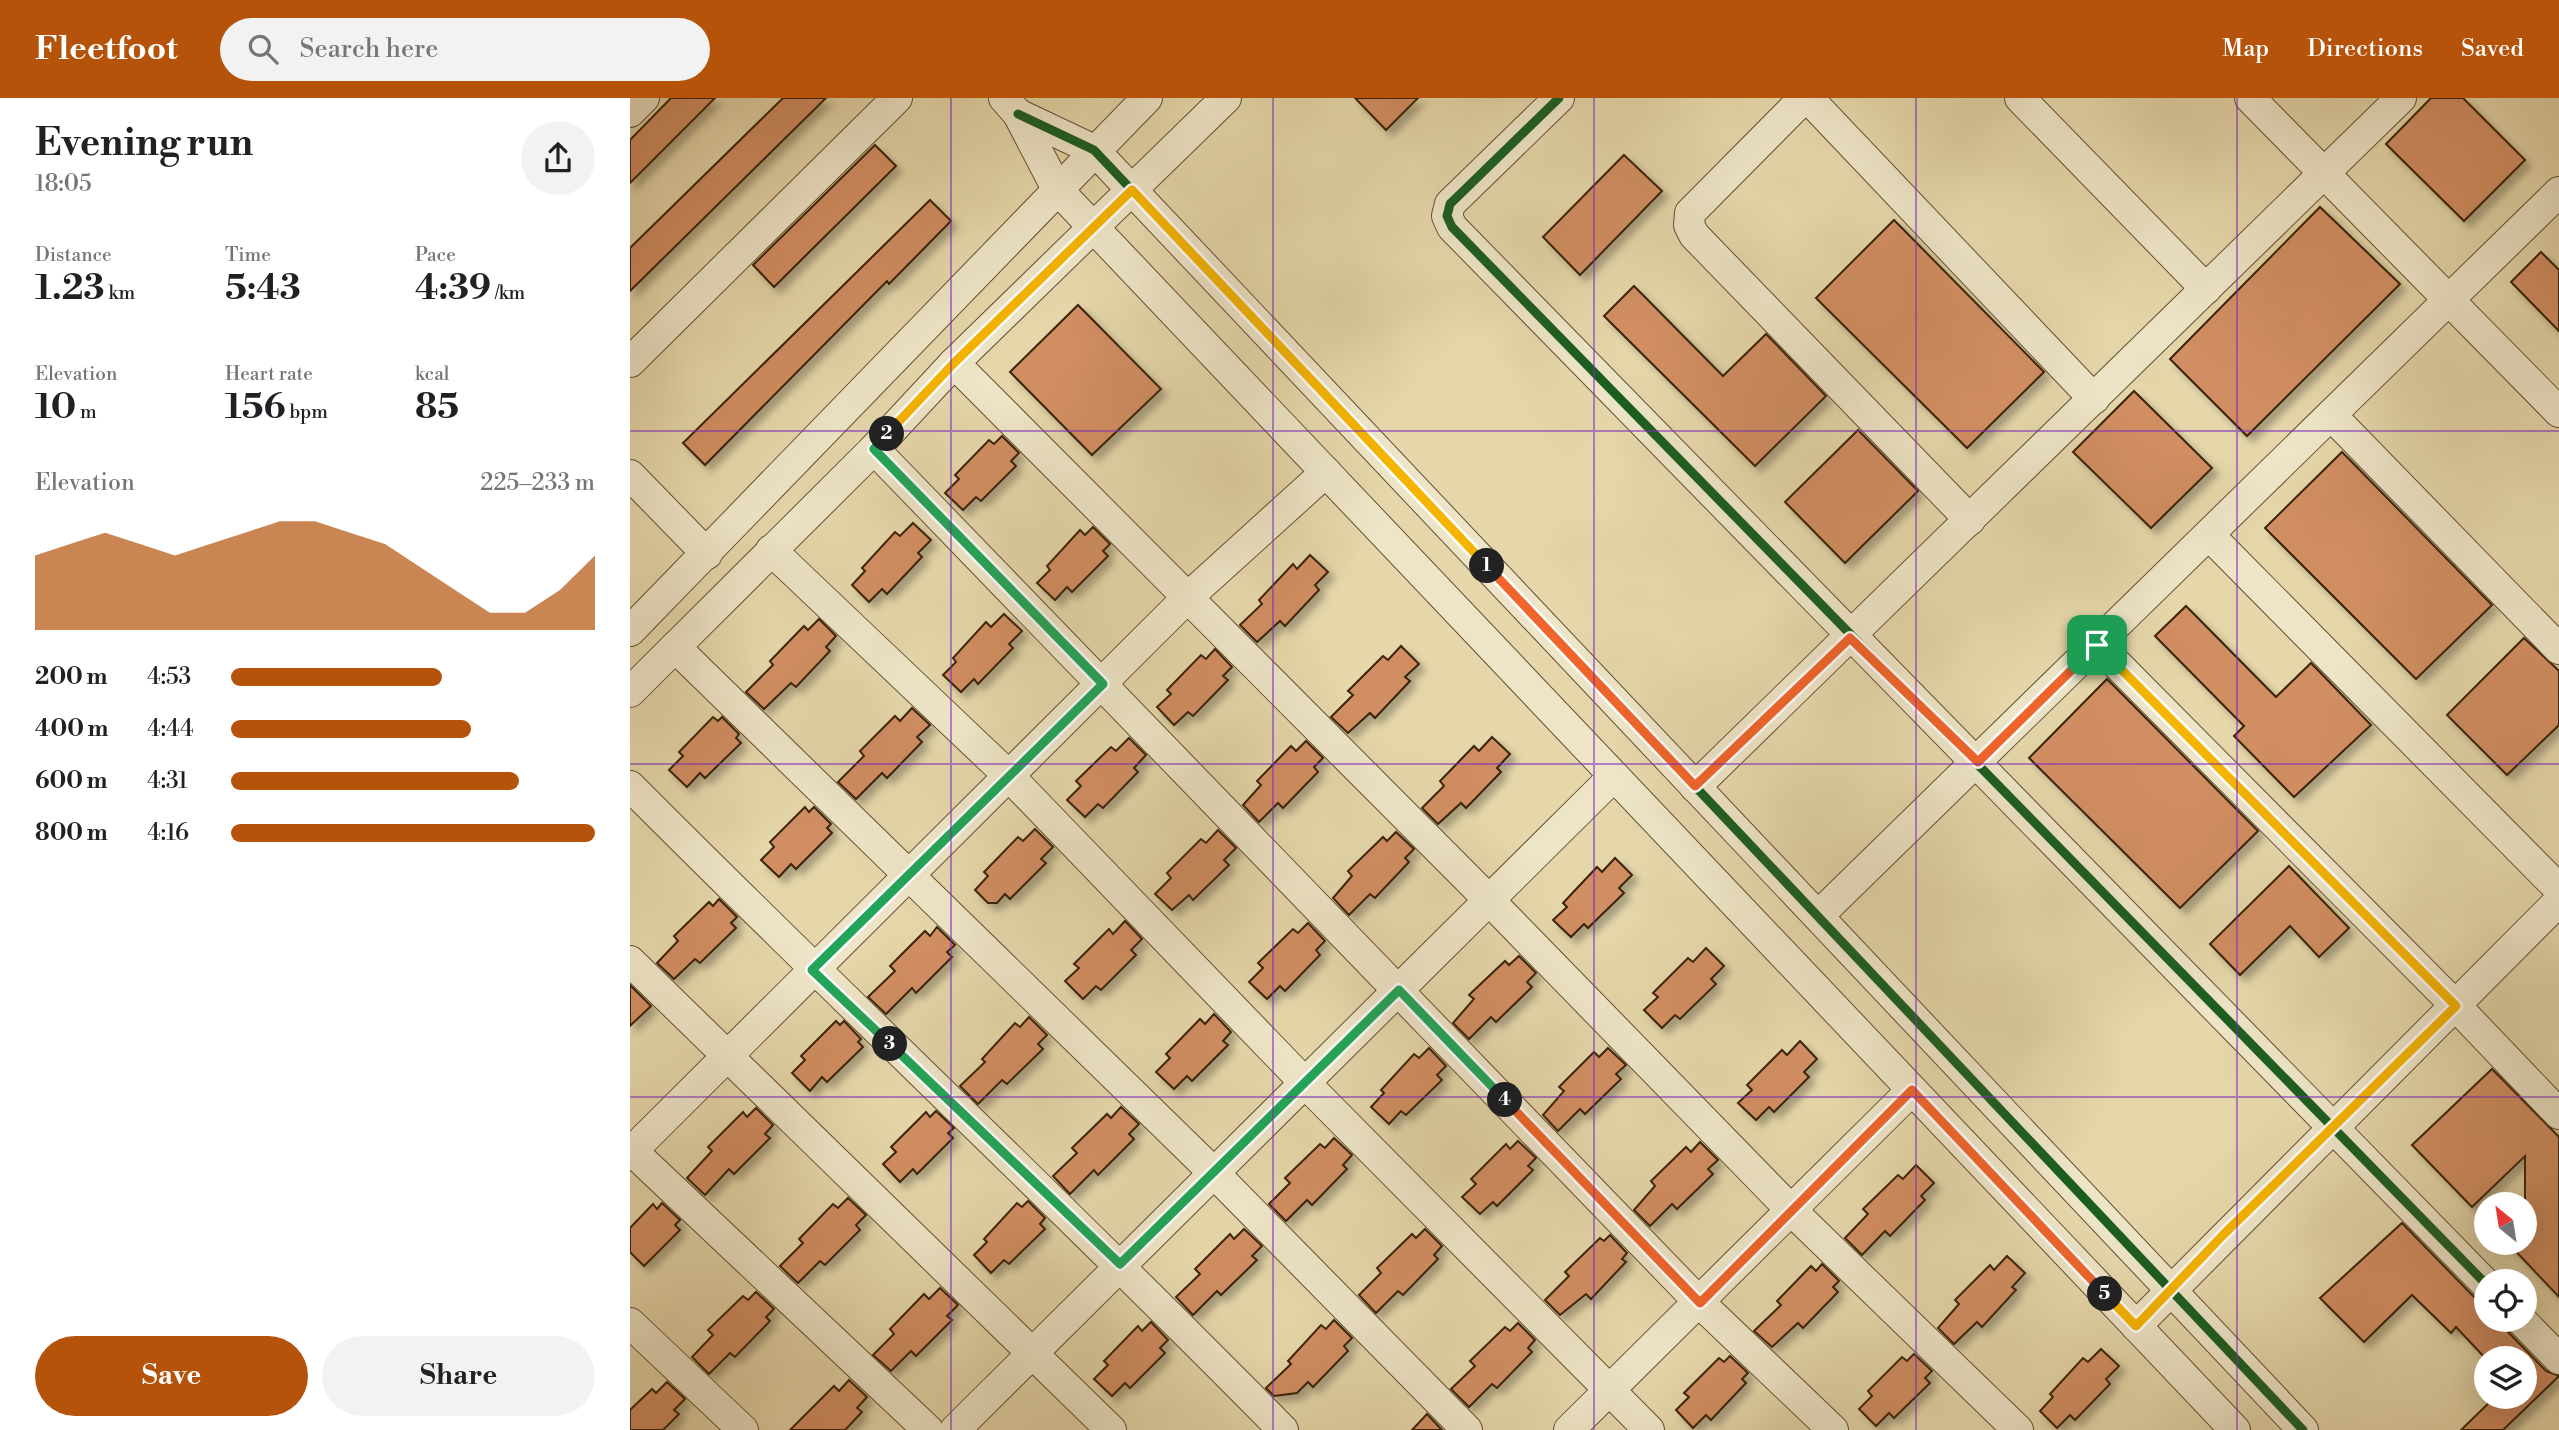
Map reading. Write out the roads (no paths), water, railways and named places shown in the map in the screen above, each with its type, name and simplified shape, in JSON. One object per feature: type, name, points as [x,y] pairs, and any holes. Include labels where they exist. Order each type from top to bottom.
[{"type":"street","points":[[630,112],[645,98]]},
{"type":"street","points":[[630,362],[897,98]]},
{"type":"street","points":[[630,631],[1147,98]]},
{"type":"street","points":[[630,692],[874,449],[954,363],[1095,229],[1226,98]]},
{"type":"street","points":[[1559,98],[1450,204],[1447,216],[1452,227],[1850,638],[1978,762],[2474,1271]]},
{"type":"street","points":[[1970,520],[1694,235],[1689,225],[1690,213],[1806,98],[2094,398]]},
{"type":"street","points":[[2020,98],[2206,289]]},
{"type":"street","points":[[2250,98],[2559,412]]},
{"type":"street","points":[[1695,786],[1850,638],[2401,98]]},
{"type":"street","points":[[1011,106],[1094,150],[2303,1430]]},
{"type":"street","points":[[1011,106],[1057,189],[2235,1430]]},
{"type":"street","points":[[1818,916],[2559,192]]},
{"type":"street","points":[[954,363],[1489,900],[1792,1211],[2018,1430]]},
{"type":"street","points":[[2331,415],[2559,649]]},
{"type":"street","points":[[874,449],[1700,1303],[1833,1430]]},
{"type":"street","points":[[928,1430],[631,1151],[1187,598],[1326,472]]},
{"type":"street","points":[[630,475],[707,554]]},
{"type":"street","points":[[2209,535],[2559,889]]},
{"type":"street","points":[[771,550],[1009,776],[1305,1083],[1648,1430]]},
{"type":"street","points":[[2097,645],[2456,1006],[2559,1114]]},
{"type":"street","points":[[675,647],[910,873],[1213,1172],[1467,1430]]},
{"type":"street","points":[[955,1430],[1614,776]]},
{"type":"street","points":[[630,786],[812,970],[1120,1264],[1283,1430]]},
{"type":"street","points":[[2136,1326],[2559,901]]},
{"type":"street","points":[[630,961],[1111,1430]]},
{"type":"street","points":[[1569,1430],[1912,1090]]},
{"type":"street","points":[[630,1323],[743,1430]]},
{"type":"street","points":[[2533,1332],[2559,1359]]}]
